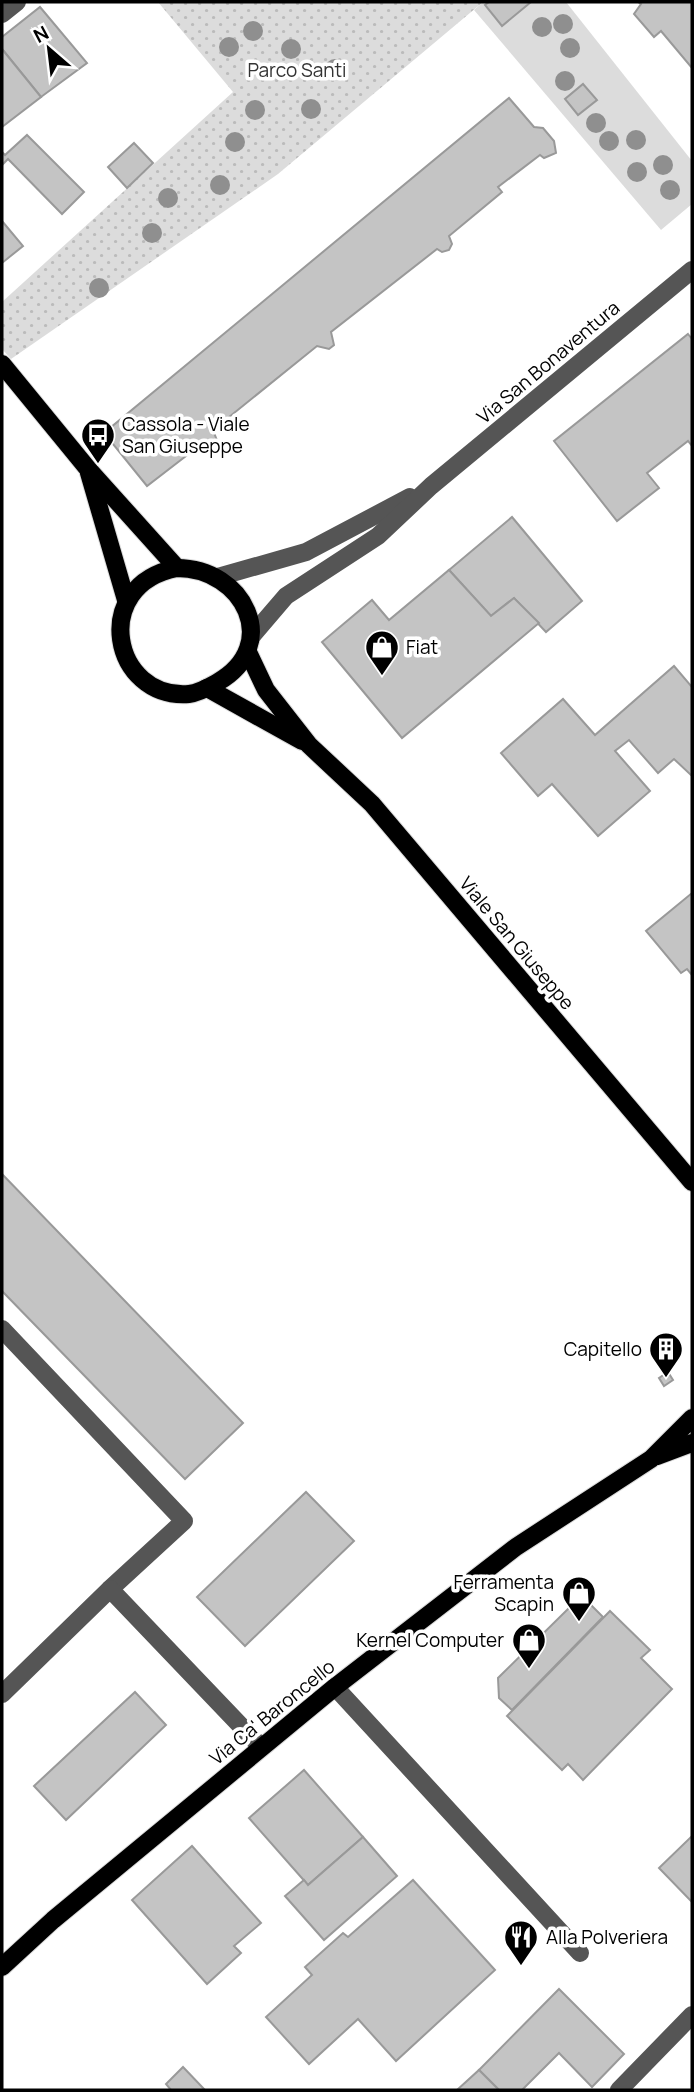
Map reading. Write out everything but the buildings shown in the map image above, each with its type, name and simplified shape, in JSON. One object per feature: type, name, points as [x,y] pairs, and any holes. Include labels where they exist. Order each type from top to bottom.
[{"type":"main road","points":[[2,364],[88,469],[177,568]]},
{"type":"main road","points":[[88,469],[126,600]]},
{"type":"main road","points":[[218,577],[208,571],[177,568],[159,571],[142,580],[126,600],[121,614],[121,638],[126,654],[146,683],[176,694],[192,694],[207,688],[240,666],[249,645]]},
{"type":"main road","name":"Viale San Giuseppe","points":[[218,577],[237,594],[247,614],[249,645],[266,690],[309,745],[372,804],[690,1182]]},
{"type":"main road","name":"Viale San Giuseppe","points":[[207,688],[309,745]]},
{"type":"main road","name":"Via Ca' Baroncello","points":[[651,1459],[692,1418]]},
{"type":"main road","name":"Via Ca' Baroncello","points":[[2,1967],[53,1920],[261,1747],[516,1547],[651,1459],[692,1443]]},
{"type":"street","points":[[2,14],[17,2]]},
{"type":"street","name":"Via San Bonaventura","points":[[249,645],[286,596],[378,536],[431,486],[692,270]]},
{"type":"street","name":"Via San Bonaventura","points":[[218,577],[306,552],[431,486]]},
{"type":"street","points":[[2,1329],[184,1521],[2,1694]]},
{"type":"street","points":[[110,1589],[261,1747]]},
{"type":"street","points":[[335,1687],[579,1953]]},
{"type":"street","points":[[619,2090],[692,2015]]},
{"type":"green space","name":"Parco Santi","points":[[158,2],[483,2],[278,174],[11,359],[2,349],[2,302],[233,92]]},
{"type":"green space","points":[[483,2],[566,2],[692,161],[692,204],[661,230],[474,10]]},
{"type":"place","name":"Cassola - Viale San Giuseppe","points":[[98,465]]},
{"type":"place","name":"Fiat","points":[[382,677]]},
{"type":"place","name":"Capitello","points":[[666,1379]]},
{"type":"place","name":"Ferramenta Scapin","points":[[579,1623]]},
{"type":"place","name":"Kernel Computer","points":[[529,1670]]},
{"type":"place","name":"Alla Polveriera","points":[[521,1967]]}]
